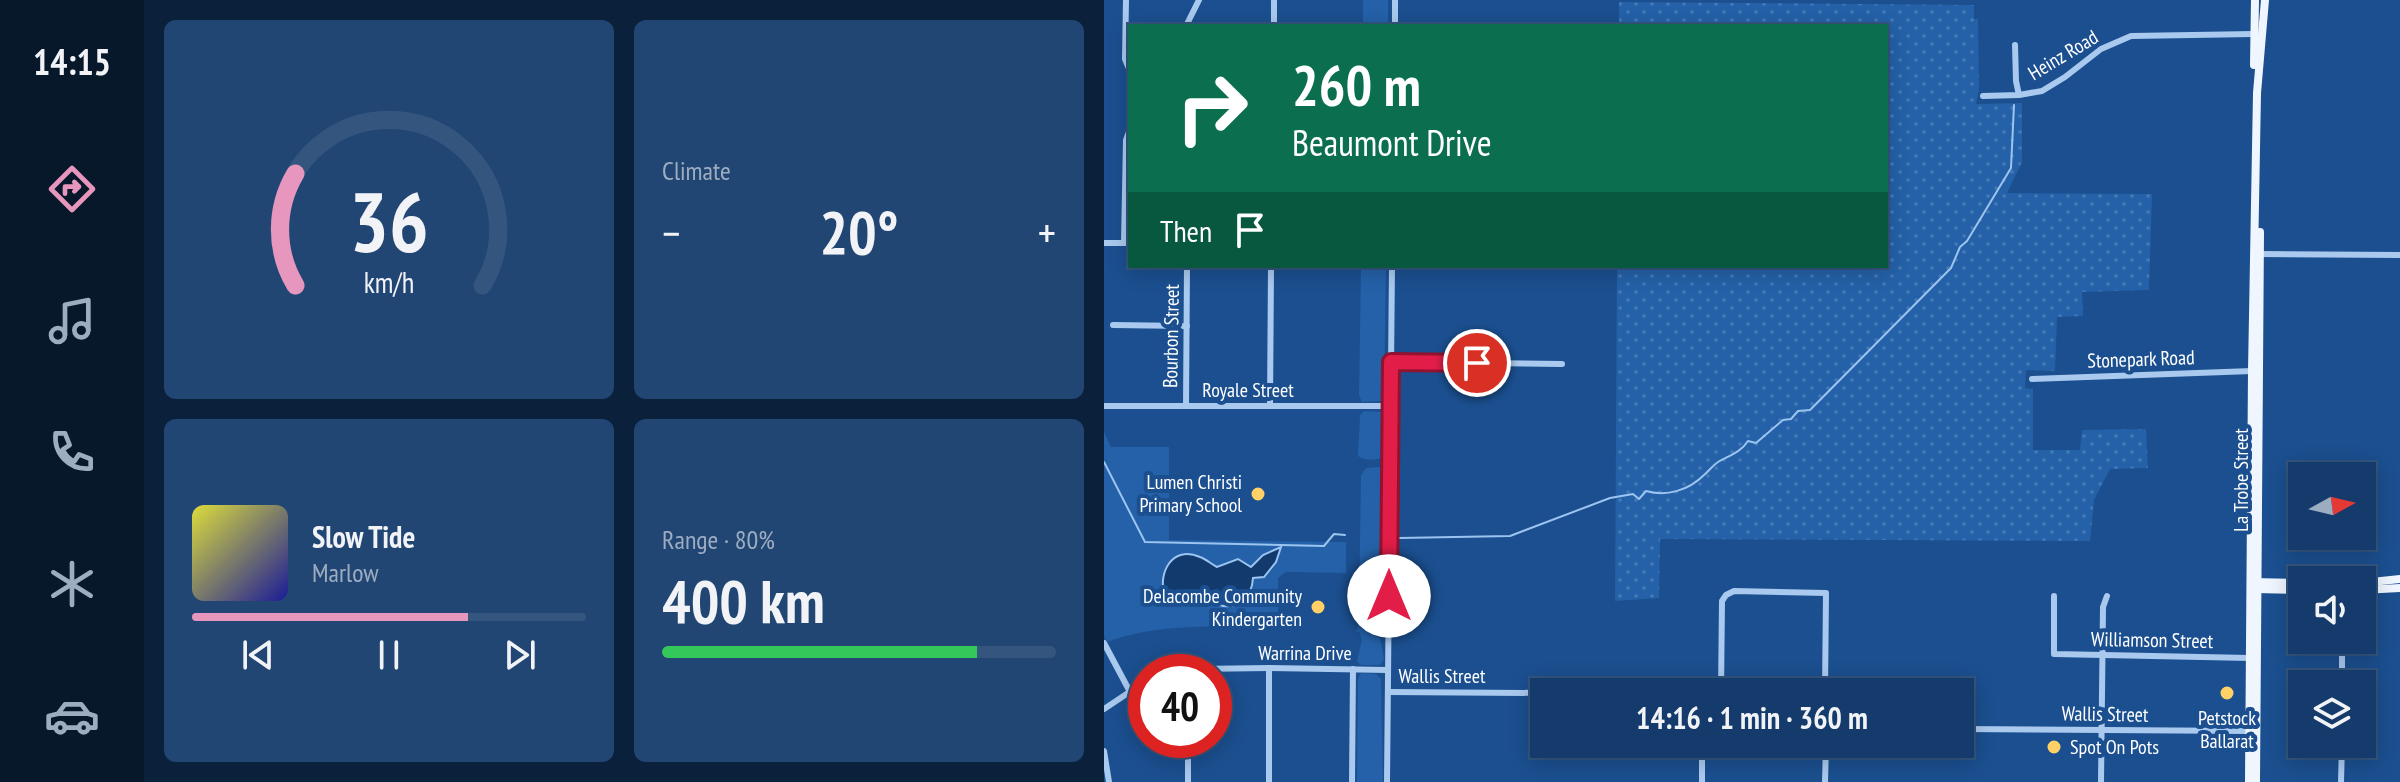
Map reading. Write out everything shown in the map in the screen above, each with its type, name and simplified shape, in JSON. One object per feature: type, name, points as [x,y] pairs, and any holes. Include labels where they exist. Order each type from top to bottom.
[{"type":"main road","name":"La Trobe Street","points":[[2255,0],[2257,254],[2253,731],[2256,782]]},
{"type":"main road","name":"La Trobe Street","points":[[2257,93],[2263,0]]},
{"type":"main road","points":[[2254,34],[2258,31],[2263,0]]},
{"type":"main road","points":[[2376,582],[2400,579]]},
{"type":"main road","points":[[2253,586],[2288,584]]},
{"type":"main road","points":[[2253,586],[2288,589]]},
{"type":"main road","points":[[2376,589],[2400,588]]},
{"type":"main road","name":"La Trobe Street","points":[[2249,782],[2253,731]]},
{"type":"street","points":[[1126,0],[1125,59],[1128,66]]},
{"type":"street","points":[[1187,24],[1199,0]]},
{"type":"street","points":[[1274,0],[1274,24]]},
{"type":"street","points":[[1395,0],[1395,24]]},
{"type":"street","name":"Heinz Road","points":[[1983,96],[2042,91],[2101,49],[2131,36],[2254,34]]},
{"type":"street","points":[[2015,45],[2019,95]]},
{"type":"street","points":[[1104,243],[1127,243],[1128,134]]},
{"type":"street","points":[[2257,254],[2400,255]]},
{"type":"street","name":"Bourbon Street","points":[[1186,406],[1187,268]]},
{"type":"street","points":[[1270,406],[1271,268]]},
{"type":"street","points":[[1387,782],[1392,268]]},
{"type":"street","points":[[1113,325],[1187,326]]},
{"type":"street","points":[[1391,362],[1562,364]]},
{"type":"street","name":"Stonepark Road","points":[[2032,379],[2255,371]]},
{"type":"street","name":"Royale Street","points":[[1104,406],[1391,406]]},
{"type":"street","points":[[1721,678],[1722,601],[1734,591],[1826,593],[1825,678]]},
{"type":"street","name":"Williamson Street","points":[[2054,596],[2054,654],[2253,658]]},
{"type":"street","points":[[2101,782],[2103,607],[2107,596]]},
{"type":"street","points":[[1104,643],[1128,688]]},
{"type":"street","points":[[1269,668],[1269,782]]},
{"type":"street","name":"Warrina Drive","points":[[1232,669],[1388,670]]},
{"type":"street","points":[[1352,782],[1353,669]]},
{"type":"street","points":[[1104,709],[1128,691]]},
{"type":"street","name":"Wallis Street","points":[[1388,692],[1530,693]]},
{"type":"street","name":"Wallis Street","points":[[1974,729],[2253,731]]},
{"type":"street","points":[[1104,751],[1109,782]]},
{"type":"street","points":[[1188,758],[1188,782]]},
{"type":"street","points":[[1702,758],[1702,782]]},
{"type":"street","points":[[1825,782],[1826,758]]},
{"type":"street","points":[[2341,782],[2342,758]]},
{"type":"shaded area","points":[[1363,0],[1388,0],[1388,24],[1363,24]]},
{"type":"shaded area","points":[[1619,2],[1974,5],[1974,19],[1978,19],[1979,89],[1976,104],[2022,103],[2022,162],[2007,193],[2152,194],[2149,290],[2082,292],[2083,316],[2057,317],[2055,371],[2026,370],[2025,388],[2033,389],[2033,450],[2080,450],[2082,430],[2146,429],[2148,468],[2110,469],[2094,500],[2090,541],[1660,539],[1659,598],[1615,601],[1617,268],[1888,268],[1888,24],[1619,24]]},
{"type":"shaded area","points":[[1361,268],[1386,268],[1384,396],[1381,401],[1362,402],[1359,395]]},
{"type":"shaded area","points":[[1364,411],[1381,412],[1384,416],[1384,456],[1378,459],[1368,460],[1358,456],[1360,415]]},
{"type":"shaded area","points":[[1104,432],[1111,447],[1169,447],[1169,540],[1346,542],[1346,573],[1286,572],[1278,578],[1278,627],[1170,628],[1107,642],[1104,636]]},
{"type":"shaded area","points":[[1366,468],[1384,469],[1385,474],[1385,622],[1381,628],[1363,623],[1359,606],[1361,475]]},
{"type":"shaded area","points":[[1281,547],[1276,562],[1264,577],[1253,578],[1250,591],[1238,604],[1219,605],[1195,596],[1173,600],[1165,597],[1165,571],[1175,558],[1190,554],[1217,567],[1238,559],[1251,567],[1263,555]]},
{"type":"shaded area","points":[[1358,626],[1380,638],[1384,659],[1380,665],[1361,665],[1357,661],[1362,639],[1356,631]]},
{"type":"shaded area","points":[[1361,673],[1376,674],[1381,679],[1383,782],[1357,782],[1358,679]]},
{"type":"waterway","points":[[1399,538],[1510,536],[1610,498],[1633,494],[1639,499],[1646,491],[1677,491],[1698,480],[1748,441],[1756,443],[1783,420],[1791,419],[1798,411],[1810,410],[1951,268],[1960,247],[1967,241],[2011,168],[2014,105]]},
{"type":"waterway","points":[[1104,462],[1145,542],[1324,546],[1334,534],[1345,535]]},
{"type":"place","name":"Lumen Christi Primary School","points":[[1258,494]]},
{"type":"place","name":"Delacombe Community Kindergarten","points":[[1318,607]]},
{"type":"place","name":"Petstock Ballarat","points":[[2227,693]]},
{"type":"place","name":"Spot On Pots","points":[[2054,747]]},
{"type":"route","points":[[1389,596],[1391,362],[1477,363]]}]
